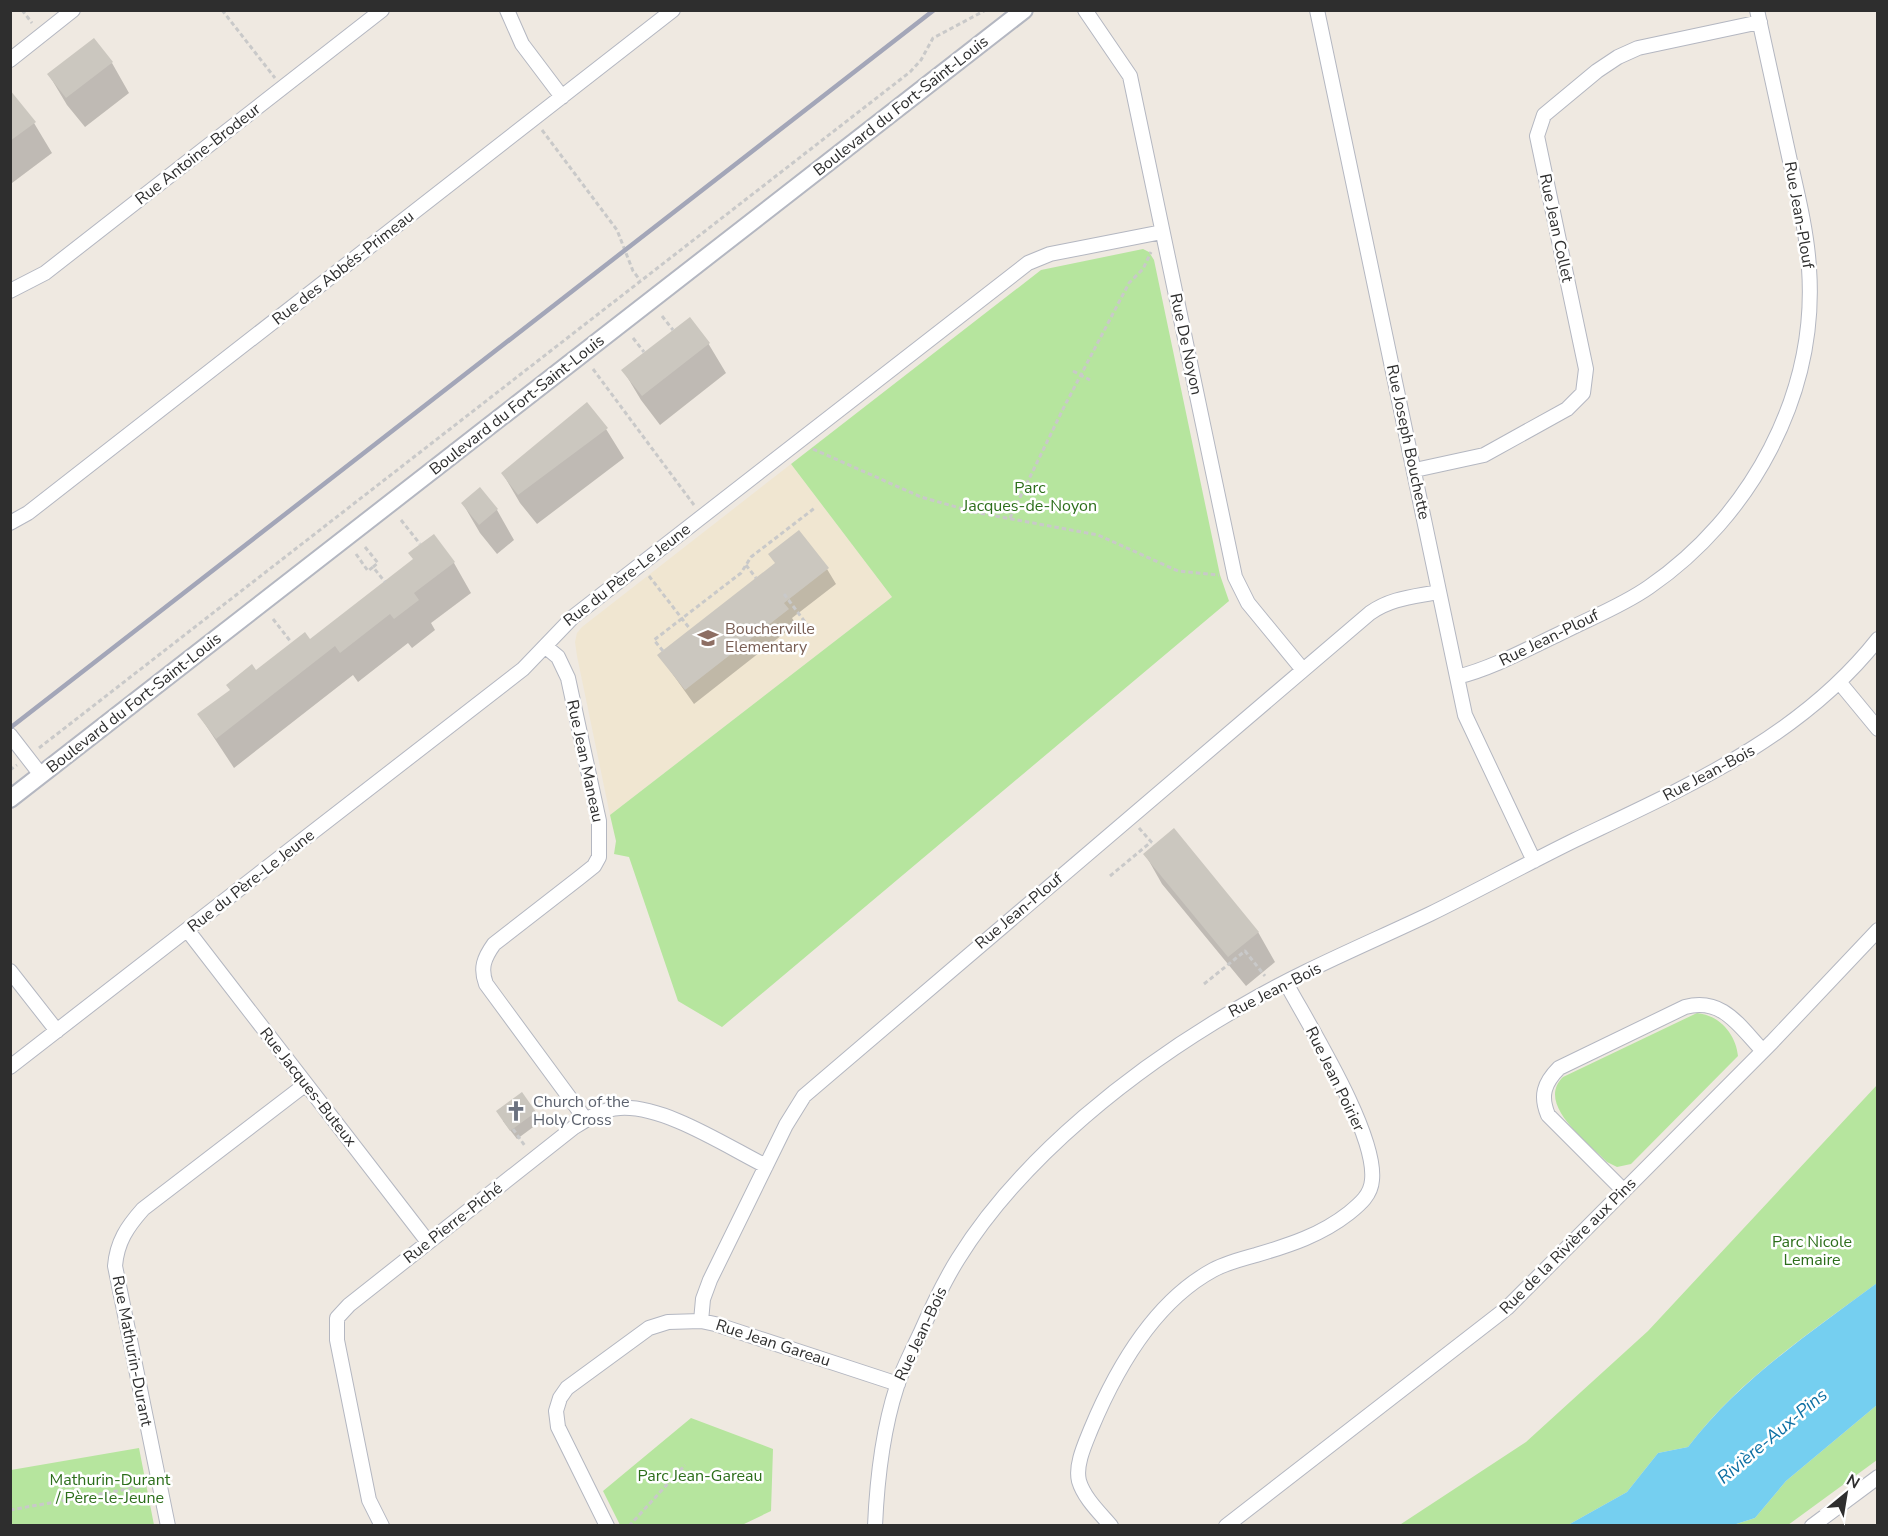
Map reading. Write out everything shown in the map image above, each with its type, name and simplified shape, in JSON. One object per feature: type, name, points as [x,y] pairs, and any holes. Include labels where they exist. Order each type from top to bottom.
[{"type":"street","points":[[10,60],[73,10]]},
{"type":"street","name":"Rue Antoine-Brodeur","points":[[10,291],[45,273],[382,10]]},
{"type":"street","points":[[507,10],[522,44],[562,97]]},
{"type":"street","name":"Rue des Abbés-Primeau","points":[[10,522],[28,513],[673,10]]},
{"type":"street","name":"Boulevard du Fort-Saint-Louis","points":[[10,799],[1024,10]]},
{"type":"street","name":"Rue De Noyon","points":[[1085,10],[1130,76],[1235,578],[1248,603],[1303,670]]},
{"type":"street","name":"Rue Joseph Bouchette","points":[[1317,10],[1438,592],[1470,729],[1534,861]]},
{"type":"street","name":"Rue Jean Collet","points":[[1414,470],[1491,451],[1567,409],[1583,393],[1587,382],[1586,369],[1537,136],[1544,115],[1597,71],[1638,48],[1758,16]]},
{"type":"street","name":"Rue Jean-Plouf","points":[[1457,677],[1490,667],[1629,599],[1668,574],[1713,533],[1734,508],[1764,463],[1776,437],[1791,401],[1804,347],[1810,269],[1799,203],[1758,16]]},
{"type":"street","name":"Rue du Père-Le Jeune","points":[[10,1067],[531,663],[573,617],[1028,263],[1050,254],[1162,231]]},
{"type":"street","name":"Rue Jean-Plouf","points":[[701,1321],[702,1299],[710,1280],[797,1107],[815,1086],[1303,670],[1385,603],[1438,592]]},
{"type":"street","name":"Rue Jean-Bois","points":[[875,1526],[884,1450],[897,1384],[957,1259],[989,1215],[1029,1169],[1101,1104],[1209,1025],[1286,983],[1677,791],[1760,745],[1786,729],[1840,683],[1878,639]]},
{"type":"street","name":"Rue Jean Maneau","points":[[546,647],[558,657],[567,678],[599,821],[599,857],[586,872],[494,944],[485,959],[482,974],[486,984],[586,1119]]},
{"type":"street","points":[[1840,683],[1878,729]]},
{"type":"street","points":[[10,735],[40,775]]},
{"type":"street","name":"Rue de la Rivière aux Pins","points":[[1226,1526],[1492,1321],[1763,1051],[1878,930]]},
{"type":"street","name":"Rue Jacques-Buteux","points":[[188,931],[428,1242]]},
{"type":"street","points":[[10,971],[57,1031]]},
{"type":"street","name":"Rue Jean Poirier","points":[[1110,1526],[1083,1489],[1079,1480],[1080,1461],[1106,1394],[1145,1333],[1175,1299],[1212,1270],[1321,1233],[1359,1205],[1370,1189],[1373,1179],[1359,1121],[1286,983]]},
{"type":"street","points":[[1624,1191],[1548,1115],[1543,1104],[1548,1079],[1558,1068],[1685,1007],[1700,1003],[1714,1005],[1725,1013],[1763,1051]]},
{"type":"street","name":"Rue Mathurin-Durant","points":[[168,1526],[115,1266],[117,1248],[126,1228],[143,1209],[306,1084]]},
{"type":"street","name":"Rue Pierre-Piché","points":[[382,1526],[369,1500],[335,1329],[338,1318],[348,1305],[586,1119],[618,1108],[650,1112],[681,1124],[766,1166]]},
{"type":"street","name":"Rue Jean Gareau","points":[[607,1526],[558,1428],[556,1411],[560,1398],[567,1388],[641,1332],[668,1322],[701,1321],[897,1384]]},
{"type":"street","points":[[1812,1526],[1878,1477]]},
{"type":"path","points":[[22,10],[35,27]]},
{"type":"path","points":[[222,10],[276,80]]},
{"type":"path","name":"Boulevard du Fort-Saint-Louis","points":[[47,742],[910,72],[921,60],[933,38],[986,10]]},
{"type":"path","points":[[541,129],[617,230],[633,271],[640,280]]},
{"type":"path","points":[[1010,518],[1129,283],[1143,269],[1151,251]]},
{"type":"path","points":[[662,316],[673,330]]},
{"type":"path","points":[[633,338],[644,352]]},
{"type":"path","points":[[593,369],[695,506]]},
{"type":"path","points":[[1073,370],[1090,380]]},
{"type":"path","points":[[809,447],[921,497],[1010,518],[1098,535],[1178,571],[1224,576]]},
{"type":"path","points":[[663,651],[654,640],[741,573],[751,557],[816,507]]},
{"type":"path","points":[[401,520],[420,544]]},
{"type":"path","points":[[356,554],[368,571],[378,563],[366,547]]},
{"type":"path","points":[[746,565],[756,578]]},
{"type":"path","points":[[373,567],[385,582]]},
{"type":"path","points":[[648,573],[690,629]]},
{"type":"path","points":[[784,594],[811,630]]},
{"type":"path","points":[[273,619],[291,642]]},
{"type":"path","points":[[1110,876],[1152,843],[1137,825]]},
{"type":"path","points":[[1241,946],[1268,979]]},
{"type":"path","points":[[1204,984],[1245,951]]},
{"type":"path","points":[[513,1129],[528,1150]]},
{"type":"path","points":[[630,1526],[685,1465]]},
{"type":"path","points":[[10,1510],[149,1485]]},
{"type":"shaded area","name":"Boucherville Elementary","points":[[791,464],[892,597],[610,815],[577,656],[575,642],[577,633]]},
{"type":"green space","name":"Parc Jacques-de-Noyon","points":[[1143,249],[1149,252],[1154,260],[1220,575],[1229,601],[722,1027],[678,1001],[629,857],[614,854],[616,841],[610,815],[892,597],[791,464],[1041,270]]},
{"type":"green space","points":[[1697,1013],[1712,1017],[1725,1027],[1734,1040],[1738,1056],[1631,1164],[1617,1167],[1607,1162],[1567,1122],[1555,1099],[1556,1088],[1563,1077]]},
{"type":"green space","name":"Parc Nicole Lemaire","points":[[1877,1085],[1877,1283],[1776,1358],[1708,1422],[1688,1447],[1658,1453],[1627,1492],[1568,1525],[1398,1526],[1526,1442],[1648,1331]]},
{"type":"green space","points":[[1877,1405],[1877,1460],[1788,1525],[1730,1526],[1755,1518],[1786,1481]]},
{"type":"green space","name":"Parc Jean-Gareau","points":[[691,1418],[773,1449],[771,1511],[742,1525],[620,1525],[603,1491]]},
{"type":"green space","name":"Mathurin-Durant / Père-le-Jeune","points":[[139,1448],[154,1525],[11,1525],[11,1470]]},
{"type":"water","name":"Rivière-Aux-Pins","points":[[1877,1283],[1877,1405],[1786,1481],[1755,1518],[1730,1526],[1568,1525],[1627,1492],[1658,1453],[1688,1447],[1730,1400],[1776,1359]]},
{"type":"building","points":[[94,38],[113,62],[66,98],[47,74]]},
{"type":"building","points":[[10,90],[36,122],[10,141]]},
{"type":"building","points":[[690,317],[710,343],[642,396],[621,370]]},
{"type":"building","points":[[587,402],[608,428],[518,495],[501,473]]},
{"type":"building","points":[[480,487],[498,509],[479,525],[461,503]]},
{"type":"building","points":[[799,530],[829,568],[784,603],[789,609],[685,690],[657,655],[775,563],[768,554]]},
{"type":"building","points":[[434,534],[455,562],[414,593],[419,600],[394,619],[390,614],[340,653],[335,646],[216,739],[197,714],[230,690],[226,685],[252,664],[256,670],[305,632],[310,639],[413,559],[408,553]]},
{"type":"building","points":[[1174,828],[1259,932],[1228,957],[1143,854]]},
{"type":"building","name":"Church of the Holy Cross","points":[[522,1092],[536,1112],[510,1131],[496,1111]]},
{"type":"railway","points":[[10,728],[934,10]]},
{"type":"place","name":"Boucherville Elementary","points":[[708,638]]},
{"type":"place","name":"Church of the Holy Cross","points":[[516,1111]]}]
